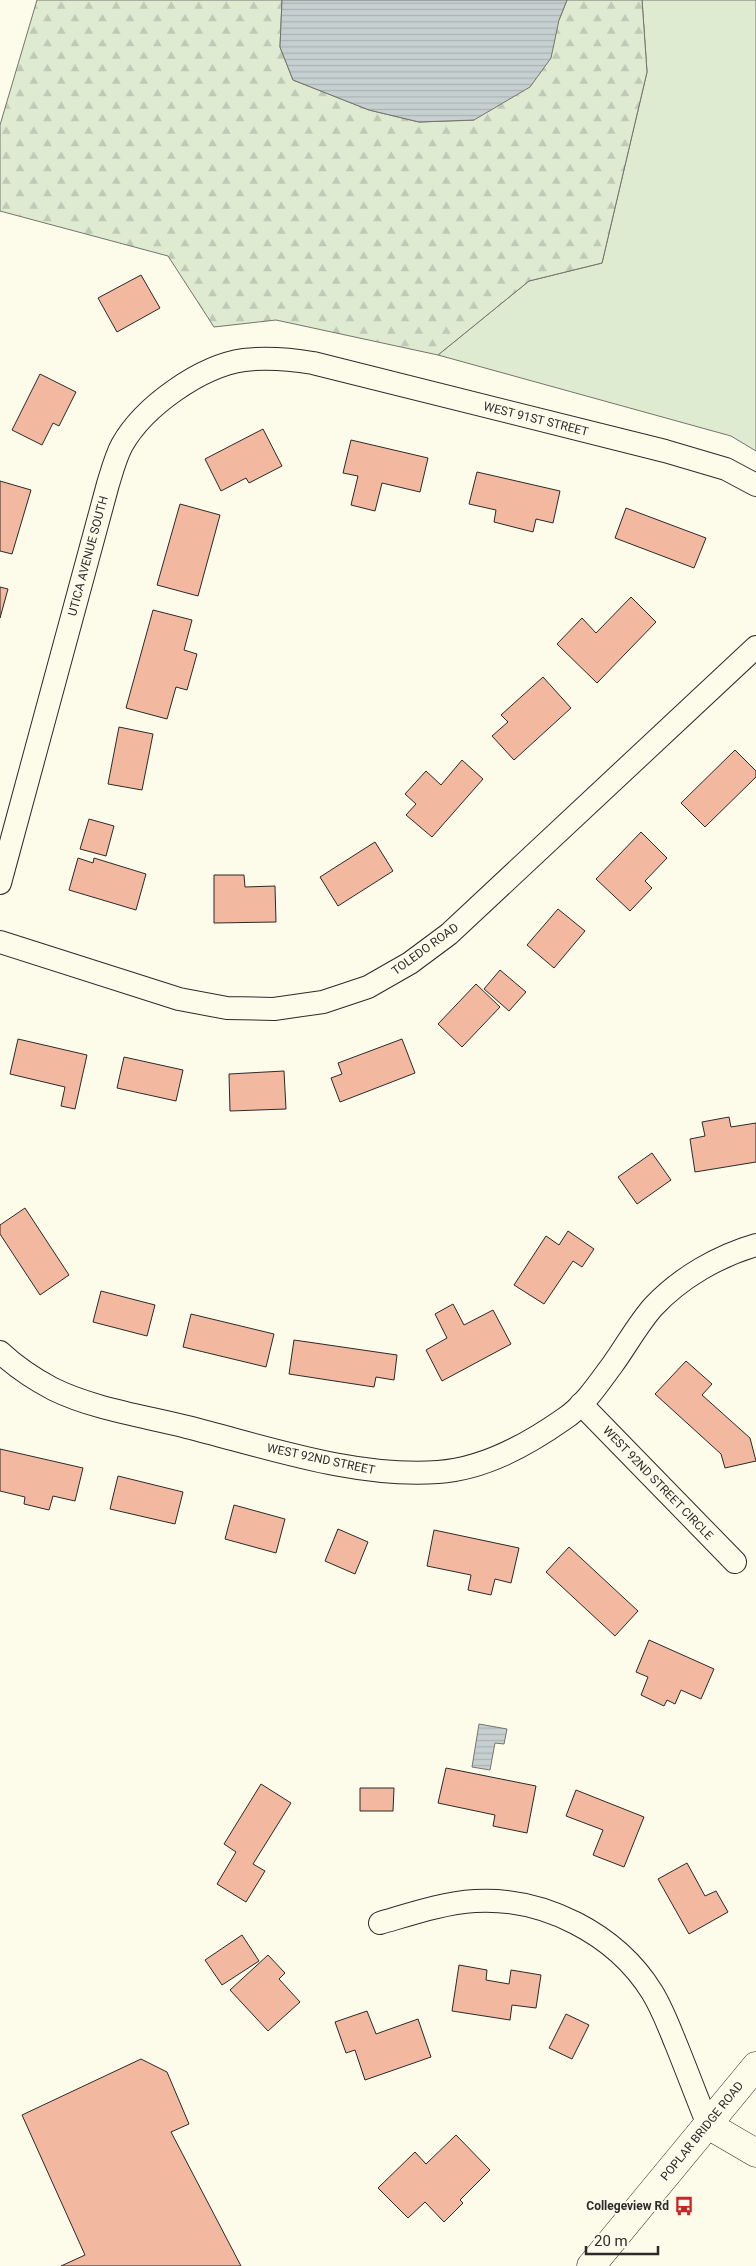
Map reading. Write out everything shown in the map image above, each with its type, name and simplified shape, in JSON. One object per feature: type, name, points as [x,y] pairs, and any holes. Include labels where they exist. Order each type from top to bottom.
[{"type":"street","name":"UTICA AVENUE SOUTH","points":[[0,883],[108,484],[122,444],[149,411],[180,386],[211,370],[243,360],[278,358],[313,363]]},
{"type":"street","name":"WEST 91ST STREET","points":[[313,363],[665,451],[726,469],[756,485]]},
{"type":"street","name":"TOLEDO ROAD","points":[[0,942],[179,999],[227,1008],[274,1009],[324,1002],[368,987],[410,963],[449,934],[756,646]]},
{"type":"street","name":"WEST 92ND STREET","points":[[0,1352],[15,1366],[54,1389],[96,1404],[346,1466],[392,1474],[440,1472],[485,1463],[526,1443],[567,1418],[582,1404],[654,1307],[691,1275],[733,1252],[756,1245]]},
{"type":"street","name":"WEST 92ND STREET CIRCLE","points":[[582,1404],[735,1562]]},
{"type":"street","points":[[380,1923],[436,1906],[476,1901],[526,1906],[558,1915],[595,1934],[627,1959],[653,1993],[708,2125],[756,2153]]},
{"type":"street","name":"POPLAR BRIDGE ROAD","points":[[591,2266],[756,2066]]},
{"type":"green space","points":[[37,0],[282,0],[280,47],[293,80],[369,110],[419,122],[474,120],[559,20],[567,0],[642,0],[647,72],[602,263],[529,281],[438,355],[276,320],[214,327],[168,256],[0,211],[0,125]]},
{"type":"green space","points":[[642,0],[756,0],[756,451],[731,436],[438,355],[529,281],[602,263],[647,72]]},
{"type":"shaded area","points":[[282,0],[567,0],[559,20],[551,58],[530,87],[474,120],[419,122],[369,110],[293,80],[280,47]]},
{"type":"shaded area","points":[[479,1724],[507,1729],[504,1744],[495,1743],[490,1770],[472,1767]]},
{"type":"building","points":[[141,275],[160,308],[117,332],[98,298]]},
{"type":"building","points":[[40,374],[76,392],[59,426],[53,423],[42,445],[12,430]]},
{"type":"building","points":[[263,429],[282,466],[249,483],[246,478],[221,491],[205,459]]},
{"type":"building","points":[[351,440],[428,458],[420,492],[382,483],[375,511],[351,505],[358,476],[343,473]]},
{"type":"building","points":[[477,472],[560,491],[553,523],[536,519],[533,532],[494,522],[496,510],[469,504]]},
{"type":"building","points":[[0,481],[31,490],[12,554],[0,551]]},
{"type":"building","points":[[180,504],[220,515],[198,596],[157,585]]},
{"type":"building","points":[[626,508],[706,538],[694,568],[615,538]]},
{"type":"building","points":[[0,587],[8,589],[0,618]]},
{"type":"building","points":[[631,597],[656,622],[597,683],[557,644],[582,618],[596,633]]},
{"type":"building","points":[[153,610],[192,620],[184,650],[197,654],[187,690],[176,687],[167,719],[126,708]]},
{"type":"building","points":[[543,677],[571,708],[514,760],[492,736],[508,722],[501,715]]},
{"type":"building","points":[[119,727],[153,734],[142,790],[108,784]]},
{"type":"building","points":[[735,750],[756,771],[756,777],[705,827],[681,803]]},
{"type":"building","points":[[462,760],[483,779],[432,837],[406,815],[416,804],[405,794],[426,771],[441,785]]},
{"type":"building","points":[[89,819],[114,826],[106,856],[80,849]]},
{"type":"building","points":[[641,832],[667,858],[645,881],[652,888],[630,911],[596,879]]},
{"type":"building","points":[[375,842],[393,871],[338,906],[320,877]]},
{"type":"building","points":[[78,858],[93,863],[94,858],[146,874],[136,910],[69,890]]},
{"type":"building","points":[[214,875],[244,875],[245,887],[275,886],[276,922],[214,923]]},
{"type":"building","points":[[558,909],[585,931],[554,968],[527,945]]},
{"type":"building","points":[[500,970],[526,992],[509,1011],[484,989]]},
{"type":"building","points":[[476,984],[500,1007],[462,1047],[438,1024]]},
{"type":"building","points":[[18,1039],[87,1055],[75,1109],[61,1106],[65,1087],[10,1074]]},
{"type":"building","points":[[402,1039],[415,1073],[340,1102],[331,1078],[342,1074],[338,1063]]},
{"type":"building","points":[[124,1057],[183,1070],[176,1101],[117,1088]]},
{"type":"building","points":[[284,1071],[286,1109],[230,1111],[229,1074]]},
{"type":"building","points":[[729,1117],[731,1127],[756,1123],[756,1162],[695,1172],[690,1139],[705,1136],[702,1122]]},
{"type":"building","points":[[652,1153],[671,1180],[637,1204],[618,1177]]},
{"type":"building","points":[[25,1208],[69,1275],[40,1295],[0,1234],[0,1225]]},
{"type":"building","points":[[568,1231],[594,1249],[582,1267],[573,1261],[544,1304],[514,1285],[546,1236],[559,1245]]},
{"type":"building","points":[[101,1291],[155,1305],[147,1336],[93,1322]]},
{"type":"building","points":[[453,1304],[464,1325],[493,1310],[511,1344],[442,1381],[426,1350],[447,1338],[435,1314]]},
{"type":"building","points":[[191,1314],[274,1334],[266,1367],[183,1347]]},
{"type":"building","points":[[294,1340],[397,1355],[394,1380],[376,1377],[374,1387],[289,1374]]},
{"type":"building","points":[[686,1361],[712,1384],[702,1395],[750,1438],[756,1461],[725,1468],[721,1454],[655,1394]]},
{"type":"building","points":[[0,1449],[83,1468],[75,1501],[53,1496],[49,1510],[24,1504],[25,1497],[0,1491]]},
{"type":"building","points":[[118,1476],[183,1492],[175,1524],[110,1509]]},
{"type":"building","points":[[234,1505],[285,1519],[276,1553],[225,1539]]},
{"type":"building","points":[[338,1529],[368,1542],[355,1574],[325,1561]]},
{"type":"building","points":[[434,1530],[519,1548],[511,1583],[495,1579],[491,1595],[468,1590],[471,1575],[427,1566]]},
{"type":"building","points":[[569,1547],[638,1611],[615,1636],[546,1572]]},
{"type":"building","points":[[649,1640],[714,1669],[701,1699],[681,1690],[675,1704],[667,1700],[664,1706],[641,1695],[648,1677],[636,1672]]},
{"type":"building","points":[[446,1768],[536,1786],[527,1833],[493,1826],[495,1815],[438,1803]]},
{"type":"building","points":[[261,1784],[291,1803],[253,1864],[265,1871],[246,1902],[217,1884],[236,1852],[224,1844]]},
{"type":"building","points":[[360,1788],[394,1788],[393,1811],[360,1811]]},
{"type":"building","points":[[576,1790],[644,1817],[624,1867],[593,1855],[603,1830],[566,1816]]},
{"type":"building","points":[[687,1863],[705,1896],[716,1891],[728,1912],[689,1934],[658,1879]]},
{"type":"building","points":[[242,1935],[259,1961],[222,1985],[205,1960]]},
{"type":"building","points":[[268,1955],[285,1973],[279,1979],[300,2002],[268,2031],[230,1990]]},
{"type":"building","points":[[459,1965],[487,1970],[486,1980],[509,1984],[511,1970],[541,1975],[536,2008],[512,2005],[510,2020],[452,2011]]},
{"type":"building","points":[[367,2011],[376,2034],[418,2019],[431,2057],[365,2080],[355,2050],[346,2053],[335,2022]]},
{"type":"building","points":[[566,2014],[589,2025],[572,2059],[549,2048]]},
{"type":"building","points":[[141,2059],[167,2072],[189,2124],[171,2132],[241,2266],[61,2266],[85,2255],[22,2115]]},
{"type":"building","points":[[456,2135],[490,2170],[460,2200],[463,2203],[444,2222],[425,2202],[408,2218],[378,2188],[415,2152],[426,2164]]},
{"type":"place","name":"Collegeview Rd","points":[[684,2206]]}]
